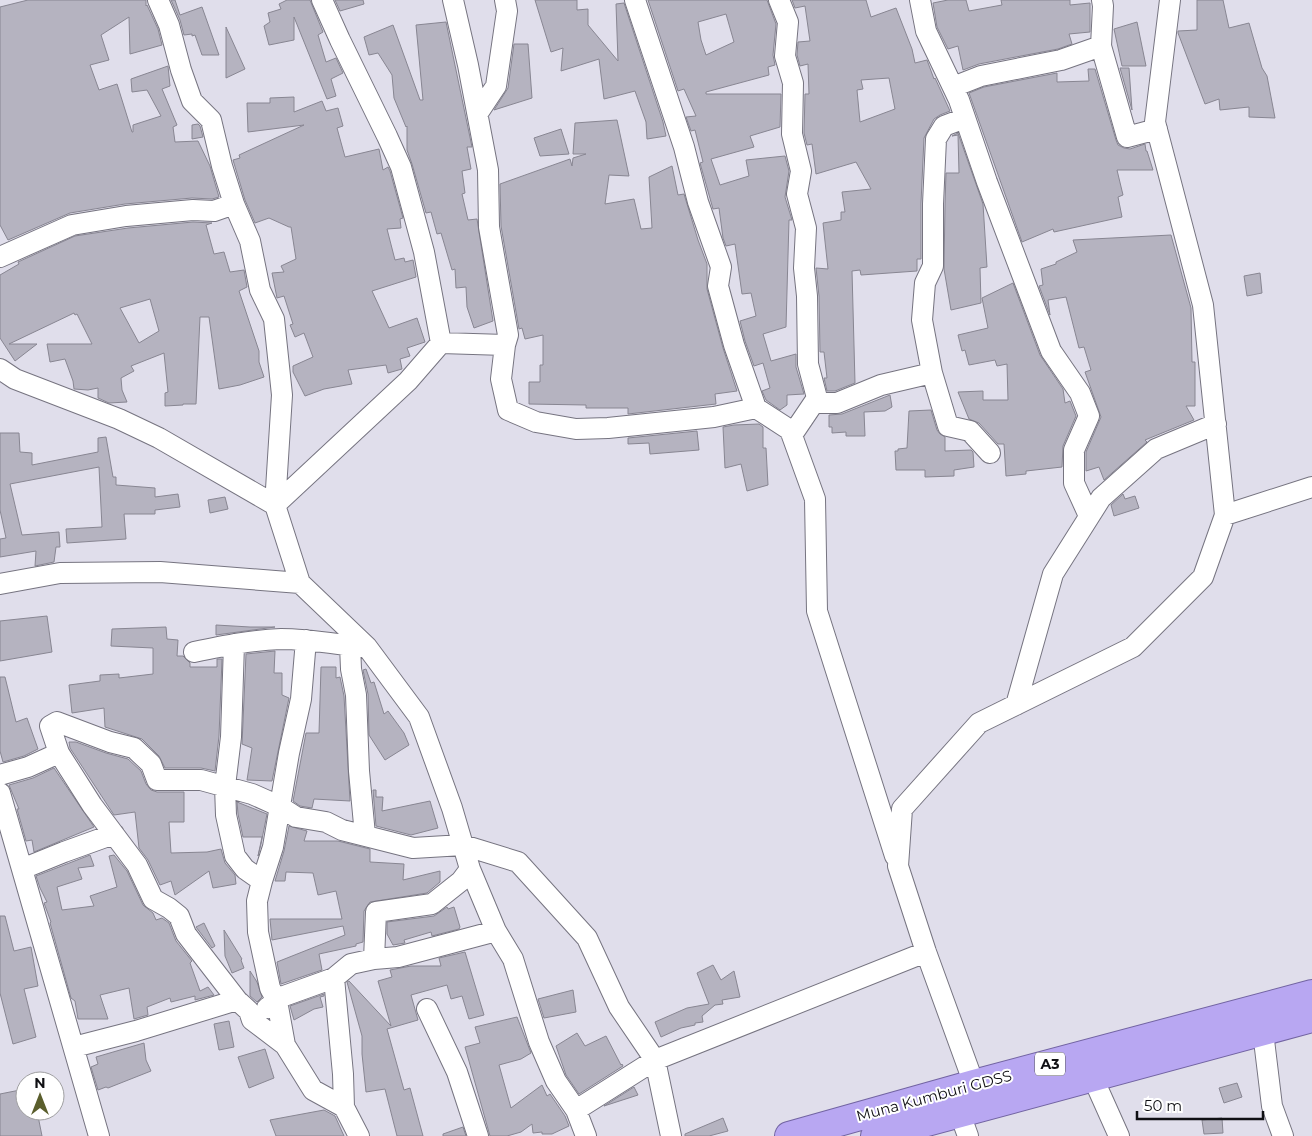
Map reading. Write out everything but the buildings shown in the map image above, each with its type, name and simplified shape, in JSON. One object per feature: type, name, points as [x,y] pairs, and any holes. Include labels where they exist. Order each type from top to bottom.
[{"type":"highway","name":"Muna Kumburi GDSS","points":[[789,1136],[974,1084],[1312,994]]},
{"type":"highway","name":"Muna Kumburi GDSS","points":[[875,1136],[964,1125],[1093,1078],[1312,1018]]},
{"type":"street","points":[[158,0],[169,25],[181,70],[192,101],[211,120],[222,166],[234,204],[250,241],[260,290],[274,319],[282,395],[275,505],[300,583],[420,718],[452,808],[470,868],[496,931],[513,959],[539,1042],[556,1081],[576,1110],[586,1136]]},
{"type":"street","points":[[322,0],[400,167],[424,252],[441,343]]},
{"type":"street","points":[[453,0],[478,113],[488,170],[489,227],[508,335],[501,378],[508,410],[536,422],[576,429],[608,428],[714,417],[756,408]]},
{"type":"street","points":[[478,113],[496,86],[506,11],[505,0]]},
{"type":"street","points":[[635,0],[684,147],[698,202],[721,267],[718,286],[734,345],[756,408],[790,430],[815,499],[817,611],[926,952],[974,1084]]},
{"type":"street","points":[[780,0],[788,22],[786,56],[793,83],[792,134],[801,170],[797,194],[806,228],[804,268],[807,296],[808,364],[817,398],[792,435]]},
{"type":"street","points":[[920,0],[926,31],[965,118],[987,182],[1051,351],[1080,393],[1089,416],[1074,450],[1074,483],[1089,516]]},
{"type":"street","points":[[1102,0],[1101,46],[1127,137],[1157,129]]},
{"type":"street","points":[[898,866],[902,809],[979,723],[1133,647],[1202,577],[1225,515],[1203,305],[1155,122],[1170,0]]},
{"type":"street","points":[[953,88],[981,76],[1061,60],[1101,46]]},
{"type":"street","points":[[965,118],[944,126],[936,139],[933,266],[925,283],[922,320],[932,373],[948,426],[970,431],[990,454]]},
{"type":"street","points":[[0,257],[72,225],[126,216],[193,210],[214,211],[234,204]]},
{"type":"street","points":[[275,505],[408,381],[441,343]]},
{"type":"street","points":[[441,343],[505,345]]},
{"type":"street","points":[[0,369],[14,379],[119,419],[159,438],[275,505]]},
{"type":"street","points":[[814,403],[836,403],[881,386],[932,373]]},
{"type":"street","points":[[1016,705],[1053,574],[1101,498],[1156,449],[1216,424]]},
{"type":"street","points":[[1225,515],[1312,487]]},
{"type":"street","points":[[0,584],[60,573],[160,572],[300,583]]},
{"type":"street","points":[[194,652],[234,644],[280,639],[358,646]]},
{"type":"street","points":[[285,1045],[277,1001],[270,988],[258,932],[257,901],[273,846],[279,806],[301,698],[306,640]]},
{"type":"street","points":[[234,644],[231,737],[225,786],[226,815],[235,856],[245,868],[262,881]]},
{"type":"street","points":[[358,646],[351,669],[356,695],[358,771],[365,835]]},
{"type":"street","points":[[344,1107],[313,1090],[285,1045],[252,1020],[249,1011],[237,1000],[186,934],[179,916],[153,899],[137,865],[92,805],[59,753],[50,726],[56,722],[110,742],[134,748],[151,764],[157,780],[201,780],[252,794],[279,806],[296,817],[326,822],[342,830],[413,848],[463,845],[518,862],[587,938],[619,1006],[655,1060],[671,1136]]},
{"type":"street","points":[[0,775],[28,767],[59,753]]},
{"type":"street","points":[[0,793],[99,1136]]},
{"type":"street","points":[[22,869],[114,834]]},
{"type":"street","points":[[374,959],[376,912],[432,904],[462,881],[470,868]]},
{"type":"street","points":[[252,1020],[284,996],[334,978],[351,964],[374,959],[398,958],[496,931]]},
{"type":"street","points":[[576,1110],[655,1060],[926,952]]},
{"type":"street","points":[[334,978],[344,1074],[344,1107],[359,1136]]},
{"type":"street","points":[[74,1047],[237,1000]]},
{"type":"street","points":[[427,1009],[456,1072],[478,1136]]},
{"type":"street","points":[[1263,1032],[1272,1106],[1284,1136]]},
{"type":"street","points":[[1093,1078],[1119,1136]]}]
